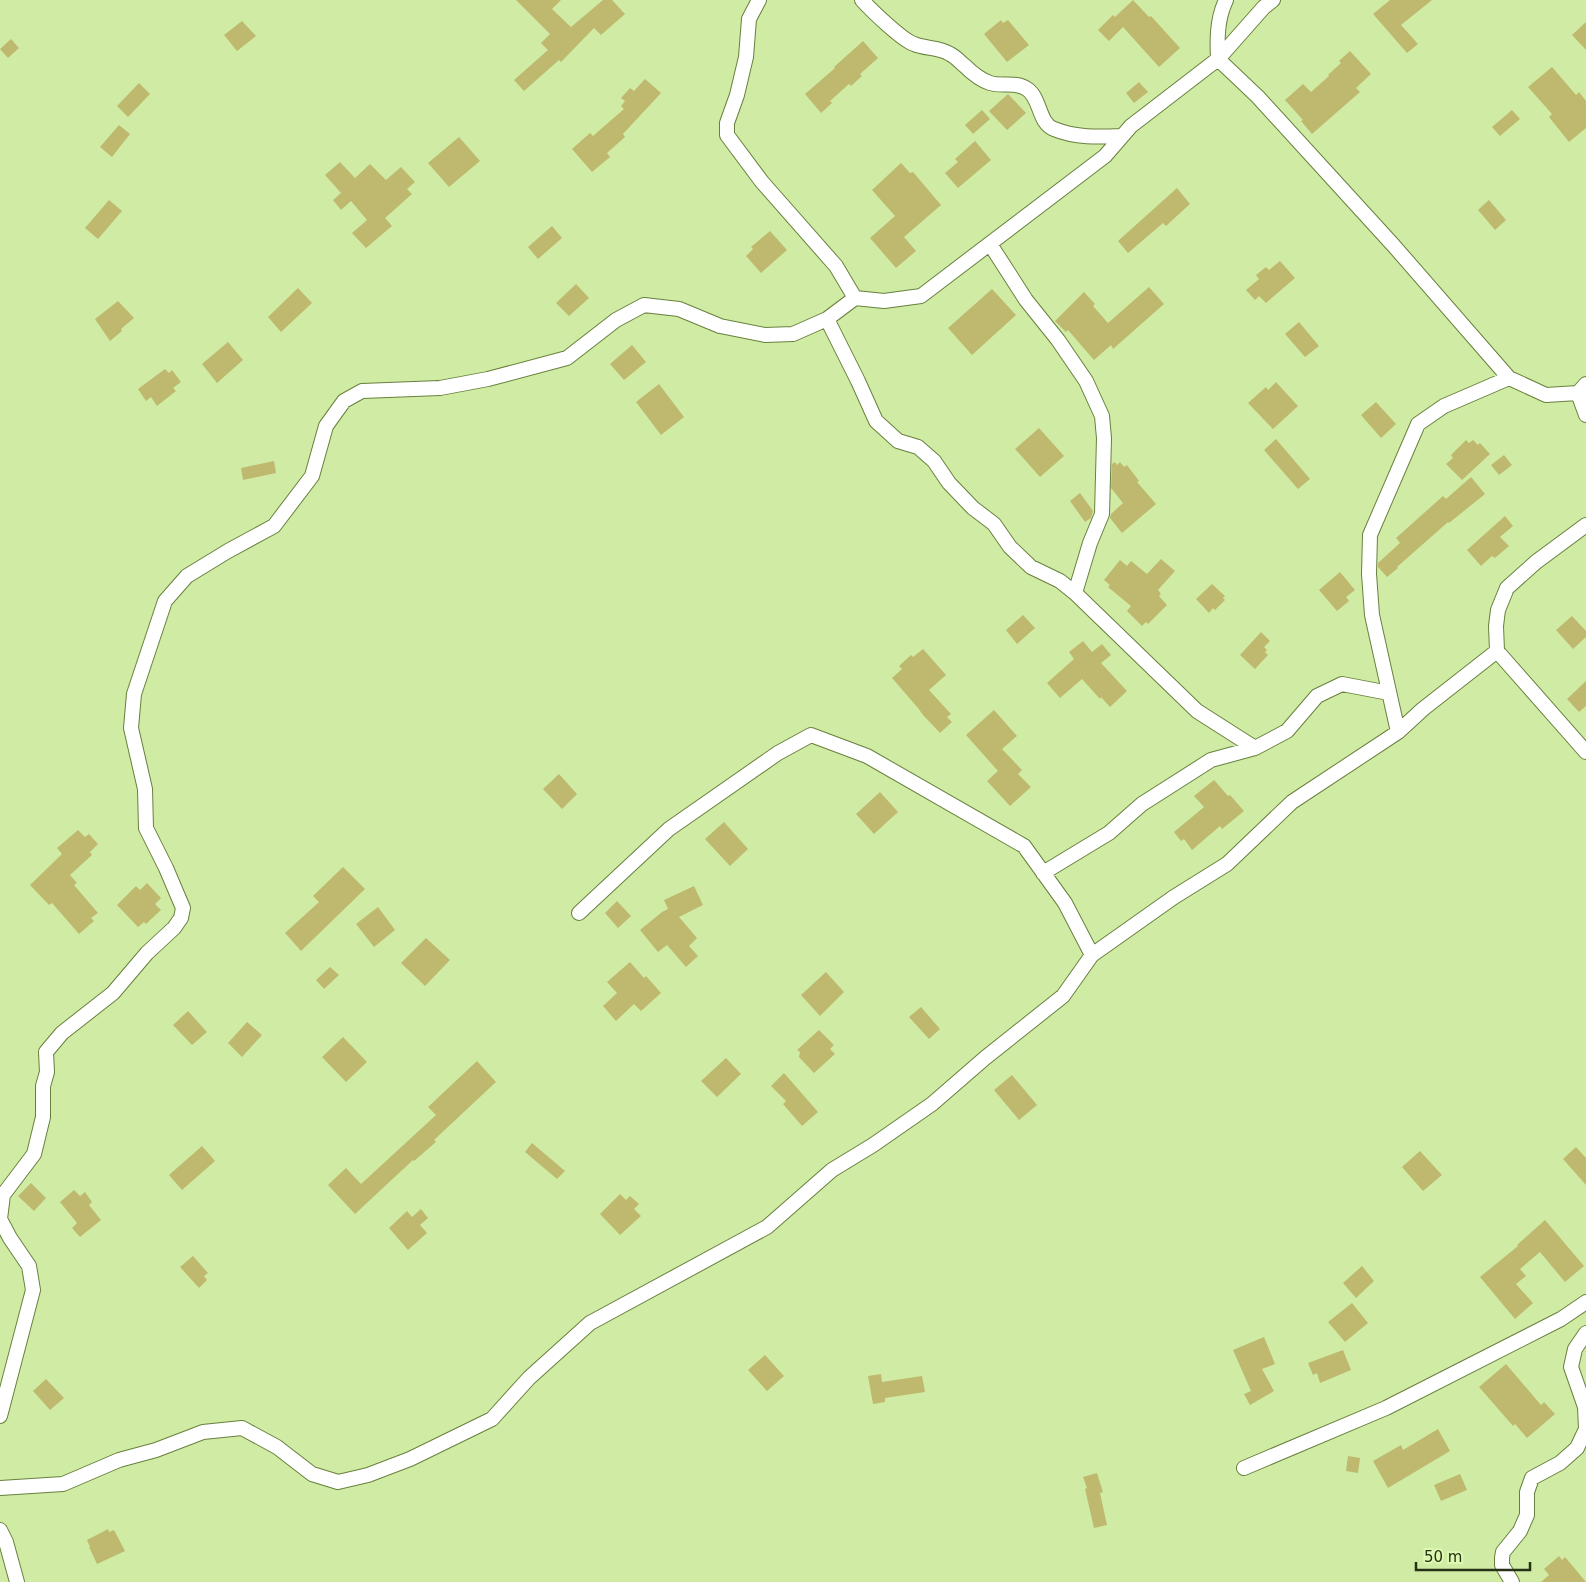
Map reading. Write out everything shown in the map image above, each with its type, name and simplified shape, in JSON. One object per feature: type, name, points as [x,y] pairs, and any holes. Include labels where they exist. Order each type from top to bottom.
[{"type":"street","points":[[759,0],[749,19],[746,57],[737,95],[727,123],[727,135],[762,182],[836,266],[855,298]]},
{"type":"street","points":[[862,0],[903,38],[913,44],[939,49],[952,54],[971,72],[991,84],[1018,85],[1027,89],[1036,98],[1042,117],[1051,128],[1087,137],[1122,136]]},
{"type":"street","points":[[1226,0],[1217,33],[1218,59],[1258,97],[1394,246],[1509,378],[1546,395],[1582,389],[1586,415]]},
{"type":"street","points":[[0,1416],[33,1290],[29,1266],[0,1219],[3,1195],[34,1154],[43,1117],[43,1086],[47,1072],[46,1052],[62,1034],[112,993],[147,952],[174,928],[181,918],[182,908],[166,868],[146,828],[145,789],[132,728],[134,694],[165,602],[187,576],[274,526],[312,476],[326,426],[344,401],[362,391],[440,388],[488,379],[568,358],[616,320],[644,305],[679,309],[720,326],[765,334],[793,334],[827,319],[855,298],[884,301],[921,296],[1104,156],[1130,126],[1218,59],[1264,7],[1273,0]]},
{"type":"street","points":[[990,244],[1026,300],[1058,340],[1086,381],[1102,416],[1104,438],[1102,514],[1090,543],[1075,593]]},
{"type":"street","points":[[827,319],[876,421],[898,441],[918,447],[934,462],[949,484],[973,508],[994,524],[1010,547],[1030,567],[1060,581],[1075,593],[1197,711],[1255,748]]},
{"type":"street","points":[[1398,732],[1372,615],[1369,574],[1370,535],[1418,424],[1444,406],[1509,378]]},
{"type":"street","points":[[1586,525],[1536,562],[1507,588],[1498,610],[1496,626],[1497,651],[1586,752]]},
{"type":"street","points":[[0,1488],[62,1484],[119,1460],[156,1450],[203,1432],[242,1428],[277,1447],[312,1474],[338,1482],[368,1475],[410,1459],[492,1419],[529,1378],[590,1323],[768,1227],[832,1170],[873,1145],[932,1104],[985,1058],[1063,996],[1092,956],[1174,897],[1227,864],[1292,802],[1398,732],[1423,709],[1497,651]]},
{"type":"street","points":[[1043,873],[1109,833],[1142,804],[1211,760],[1255,748],[1287,731],[1317,696],[1342,684],[1390,693]]},
{"type":"street","points":[[579,913],[669,829],[778,753],[811,735],[867,756],[1024,846],[1065,903],[1092,956]]},
{"type":"street","points":[[1244,1468],[1386,1408],[1561,1319],[1586,1302]]},
{"type":"street","points":[[1512,1582],[1502,1565],[1503,1552],[1520,1531],[1527,1515],[1527,1492],[1532,1478],[1560,1463],[1577,1448],[1586,1429],[1585,1407],[1571,1367],[1575,1349],[1586,1333]]},
{"type":"street","points":[[0,1530],[6,1542],[17,1582]]},
{"type":"building","points":[[516,0],[561,0],[552,9],[571,27],[603,0],[612,0],[625,14],[601,35],[594,28],[561,62],[559,60],[524,91],[514,80],[548,50],[541,43],[550,34]]},
{"type":"building","points":[[1133,0],[1149,17],[1151,16],[1180,48],[1159,67],[1123,27],[1109,41],[1098,30],[1113,15],[1115,17]]},
{"type":"building","points":[[1390,0],[1432,0],[1401,25],[1418,44],[1407,53],[1373,14]]},
{"type":"building","points":[[1001,20],[1003,23],[1008,20],[1029,45],[1007,62],[984,34]]},
{"type":"building","points":[[242,21],[256,36],[237,51],[224,35]]},
{"type":"building","points":[[1586,22],[1586,50],[1572,35]]},
{"type":"building","points":[[11,39],[19,48],[8,58],[0,49]]},
{"type":"building","points":[[863,41],[878,58],[860,74],[862,76],[851,86],[849,84],[830,101],[832,103],[821,113],[805,94]]},
{"type":"building","points":[[1350,51],[1371,74],[1356,88],[1360,92],[1312,134],[1301,121],[1303,120],[1285,100],[1303,84],[1311,92],[1329,76],[1341,63],[1339,61]]},
{"type":"building","points":[[1552,67],[1576,95],[1579,92],[1586,101],[1586,128],[1569,142],[1549,117],[1552,114],[1528,87]]},
{"type":"building","points":[[645,79],[661,93],[623,134],[625,137],[607,153],[610,157],[592,172],[572,149],[590,133],[593,136],[624,109],[621,106],[625,101],[621,98],[630,88],[634,91]]},
{"type":"building","points":[[1139,82],[1148,92],[1134,103],[1126,93]]},
{"type":"building","points":[[139,83],[150,94],[128,117],[117,106]]},
{"type":"building","points":[[1008,94],[1026,113],[1007,130],[989,111]]},
{"type":"building","points":[[982,110],[990,119],[973,134],[965,125]]},
{"type":"building","points":[[1512,110],[1520,119],[1500,136],[1492,127]]},
{"type":"building","points":[[119,125],[130,134],[112,157],[100,147]]},
{"type":"building","points":[[459,137],[480,161],[449,187],[428,163]]},
{"type":"building","points":[[975,141],[991,160],[958,188],[945,173],[958,162],[955,159]]},
{"type":"building","points":[[340,162],[355,178],[370,164],[386,180],[401,167],[415,182],[407,189],[412,194],[385,218],[392,226],[366,248],[352,233],[367,220],[351,201],[341,210],[333,200],[341,193],[325,175]]},
{"type":"building","points":[[901,163],[910,173],[913,172],[941,205],[904,237],[916,251],[896,268],[870,238],[895,216],[872,190]]},
{"type":"building","points":[[1177,188],[1190,204],[1166,226],[1163,223],[1128,253],[1118,241]]},
{"type":"building","points":[[109,200],[122,211],[98,239],[85,228]]},
{"type":"building","points":[[1489,200],[1506,220],[1495,230],[1478,210]]},
{"type":"building","points":[[552,226],[562,238],[538,259],[528,247]]},
{"type":"building","points":[[770,231],[787,250],[761,273],[746,256],[753,249],[751,247]]},
{"type":"building","points":[[1280,261],[1295,278],[1266,303],[1259,296],[1255,300],[1246,290],[1259,279],[1256,275],[1266,267],[1269,270]]},
{"type":"building","points":[[576,284],[589,298],[569,316],[556,303]]},
{"type":"building","points":[[1149,287],[1164,304],[1113,349],[1111,345],[1094,360],[1068,330],[1066,332],[1055,321],[1084,292],[1108,323]]},
{"type":"building","points":[[298,288],[312,303],[281,332],[268,317]]},
{"type":"building","points":[[992,289],[1016,315],[972,355],[948,328]]},
{"type":"building","points":[[118,301],[134,318],[110,341],[95,319]]},
{"type":"building","points":[[1299,322],[1319,346],[1305,357],[1285,334]]},
{"type":"building","points":[[228,342],[243,360],[217,383],[202,364]]},
{"type":"building","points":[[632,345],[646,362],[624,380],[610,364]]},
{"type":"building","points":[[165,369],[169,373],[172,370],[181,382],[173,388],[176,391],[157,406],[151,397],[146,401],[138,389]]},
{"type":"building","points":[[1276,382],[1298,406],[1273,429],[1248,403],[1266,387],[1268,390]]},
{"type":"building","points":[[659,384],[684,417],[661,435],[636,402]]},
{"type":"building","points":[[1376,402],[1396,424],[1381,438],[1361,415]]},
{"type":"building","points":[[1039,428],[1064,456],[1040,477],[1015,449]]},
{"type":"building","points":[[1276,439],[1310,479],[1298,489],[1264,450]]},
{"type":"building","points":[[1466,440],[1469,443],[1473,440],[1478,445],[1480,443],[1490,454],[1462,480],[1446,464],[1453,458],[1451,455]]},
{"type":"building","points":[[1504,455],[1512,465],[1499,475],[1491,465]]},
{"type":"building","points":[[274,461],[276,473],[243,480],[241,468]]},
{"type":"building","points":[[1115,462],[1117,465],[1120,462],[1124,467],[1127,465],[1139,481],[1137,482],[1156,504],[1122,533],[1110,518],[1111,514],[1123,503],[1111,488],[1112,464]]},
{"type":"building","points":[[1471,477],[1485,494],[1448,522],[1387,577],[1378,567],[1378,563],[1400,543],[1396,538],[1443,496],[1446,499]]},
{"type":"building","points":[[1080,493],[1093,511],[1091,518],[1085,522],[1070,501]]},
{"type":"building","points":[[1505,516],[1513,526],[1500,537],[1509,546],[1495,558],[1492,556],[1481,566],[1467,550]]},
{"type":"building","points":[[1161,559],[1175,571],[1158,590],[1161,594],[1159,596],[1167,605],[1148,624],[1146,622],[1142,626],[1127,611],[1131,606],[1108,587],[1110,585],[1104,580],[1120,560],[1127,566],[1131,561],[1147,574]]},
{"type":"building","points":[[1340,572],[1355,590],[1346,597],[1349,601],[1337,611],[1319,590]]},
{"type":"building","points":[[1212,584],[1225,596],[1223,598],[1225,600],[1209,613],[1196,599]]},
{"type":"building","points":[[1023,615],[1035,628],[1017,644],[1006,630]]},
{"type":"building","points":[[1572,616],[1586,631],[1586,637],[1573,649],[1556,630]]},
{"type":"building","points":[[1261,632],[1270,641],[1264,647],[1268,655],[1255,669],[1240,655]]},
{"type":"building","points":[[1083,641],[1092,652],[1102,644],[1111,655],[1101,663],[1127,691],[1110,707],[1082,679],[1060,698],[1047,683],[1074,659],[1069,652]]},
{"type":"building","points":[[923,649],[946,675],[929,690],[951,714],[947,717],[952,722],[940,733],[892,678],[902,669],[899,666],[911,655],[913,657]]},
{"type":"building","points":[[1586,681],[1586,706],[1579,712],[1567,699]]},
{"type":"building","points":[[994,710],[1017,736],[1002,749],[1022,770],[1018,774],[1031,787],[1010,806],[987,781],[998,771],[966,735]]},
{"type":"building","points":[[559,774],[577,794],[562,809],[543,789]]},
{"type":"building","points":[[1214,780],[1244,811],[1222,829],[1220,826],[1192,850],[1184,839],[1181,841],[1174,832],[1204,807],[1194,796]]},
{"type":"building","points":[[880,792],[898,812],[874,834],[856,814]]},
{"type":"building","points":[[724,822],[748,849],[730,866],[705,839]]},
{"type":"building","points":[[78,830],[85,837],[89,834],[98,844],[90,852],[92,855],[70,875],[77,883],[74,885],[98,913],[91,918],[94,921],[79,934],[52,903],[49,905],[30,885],[62,854],[57,848]]},
{"type":"building","points":[[343,867],[365,889],[301,951],[285,933],[319,902],[313,896]]},
{"type":"building","points":[[147,883],[161,898],[155,904],[161,910],[146,924],[144,922],[138,927],[117,905],[136,886],[140,890]]},
{"type":"building","points":[[694,886],[703,905],[679,917],[697,938],[689,946],[698,956],[686,967],[667,945],[658,952],[640,930],[668,909],[664,900]]},
{"type":"building","points":[[617,901],[631,916],[618,928],[605,913]]},
{"type":"building","points":[[378,907],[395,930],[374,947],[356,924]]},
{"type":"building","points":[[426,938],[450,960],[425,986],[401,963]]},
{"type":"building","points":[[630,962],[661,993],[641,1011],[634,1004],[616,1021],[603,1006],[617,993],[607,982]]},
{"type":"building","points":[[330,967],[339,975],[324,989],[316,980]]},
{"type":"building","points":[[826,972],[844,992],[820,1016],[801,995]]},
{"type":"building","points":[[921,1007],[940,1029],[929,1039],[909,1017]]},
{"type":"building","points":[[188,1011],[207,1032],[192,1045],[173,1025]]},
{"type":"building","points":[[247,1022],[262,1035],[242,1057],[228,1043]]},
{"type":"building","points":[[819,1030],[834,1045],[830,1049],[835,1054],[814,1073],[799,1057],[800,1052],[797,1050]]},
{"type":"building","points":[[343,1037],[367,1062],[346,1082],[322,1057]]},
{"type":"building","points":[[726,1058],[741,1074],[717,1097],[701,1081]]},
{"type":"building","points":[[477,1061],[496,1082],[434,1140],[436,1142],[413,1160],[355,1214],[328,1185],[346,1168],[361,1184],[436,1115],[428,1107]]},
{"type":"building","points":[[784,1073],[818,1112],[802,1126],[783,1104],[786,1101],[771,1086]]},
{"type":"building","points":[[1012,1075],[1037,1105],[1019,1120],[994,1090]]},
{"type":"building","points":[[532,1143],[565,1171],[557,1179],[525,1152]]},
{"type":"building","points":[[202,1146],[215,1161],[182,1190],[169,1175]]},
{"type":"building","points":[[1576,1147],[1586,1158],[1586,1185],[1563,1159]]},
{"type":"building","points":[[1420,1151],[1442,1175],[1423,1191],[1402,1167]]},
{"type":"building","points":[[31,1183],[46,1198],[34,1211],[18,1196]]},
{"type":"building","points":[[74,1190],[80,1196],[85,1192],[92,1202],[89,1205],[101,1220],[80,1237],[72,1228],[77,1223],[60,1202]]},
{"type":"building","points":[[620,1194],[626,1200],[630,1196],[639,1204],[634,1209],[641,1216],[620,1235],[600,1214]]},
{"type":"building","points":[[421,1209],[428,1218],[420,1225],[427,1233],[408,1250],[389,1228],[407,1211],[412,1217]]},
{"type":"building","points":[[1545,1220],[1584,1266],[1565,1282],[1540,1252],[1520,1269],[1526,1276],[1516,1284],[1533,1303],[1515,1319],[1480,1277],[1518,1246]]},
{"type":"building","points":[[193,1256],[208,1273],[204,1276],[207,1280],[199,1288],[180,1267]]},
{"type":"building","points":[[1362,1266],[1374,1281],[1356,1298],[1343,1283]]},
{"type":"building","points":[[1352,1303],[1368,1323],[1345,1342],[1328,1322]]},
{"type":"building","points":[[1264,1337],[1275,1364],[1262,1369],[1274,1391],[1250,1405],[1244,1394],[1251,1391],[1233,1350]]},
{"type":"building","points":[[1343,1350],[1351,1370],[1320,1383],[1317,1373],[1313,1375],[1308,1363]]},
{"type":"building","points":[[765,1355],[784,1376],[767,1391],[748,1370]]},
{"type":"building","points":[[1506,1364],[1541,1405],[1544,1402],[1555,1414],[1527,1438],[1515,1424],[1513,1426],[1479,1387]]},
{"type":"building","points":[[881,1374],[882,1382],[922,1376],[925,1392],[885,1398],[885,1402],[873,1404],[868,1376]]},
{"type":"building","points":[[46,1379],[64,1398],[50,1410],[33,1391]]},
{"type":"building","points":[[1438,1429],[1450,1451],[1388,1488],[1373,1461],[1401,1445],[1403,1450]]},
{"type":"building","points":[[1348,1456],[1360,1458],[1358,1473],[1346,1471]]},
{"type":"building","points":[[1097,1473],[1103,1492],[1100,1493],[1107,1525],[1094,1528],[1085,1489],[1087,1488],[1083,1477]]},
{"type":"building","points":[[1460,1474],[1467,1490],[1441,1501],[1434,1485]]},
{"type":"building","points":[[108,1529],[109,1532],[114,1530],[125,1551],[97,1564],[87,1540]]},
{"type":"building","points":[[1559,1556],[1562,1560],[1565,1557],[1586,1582],[1541,1582],[1549,1575],[1544,1569]]}]
